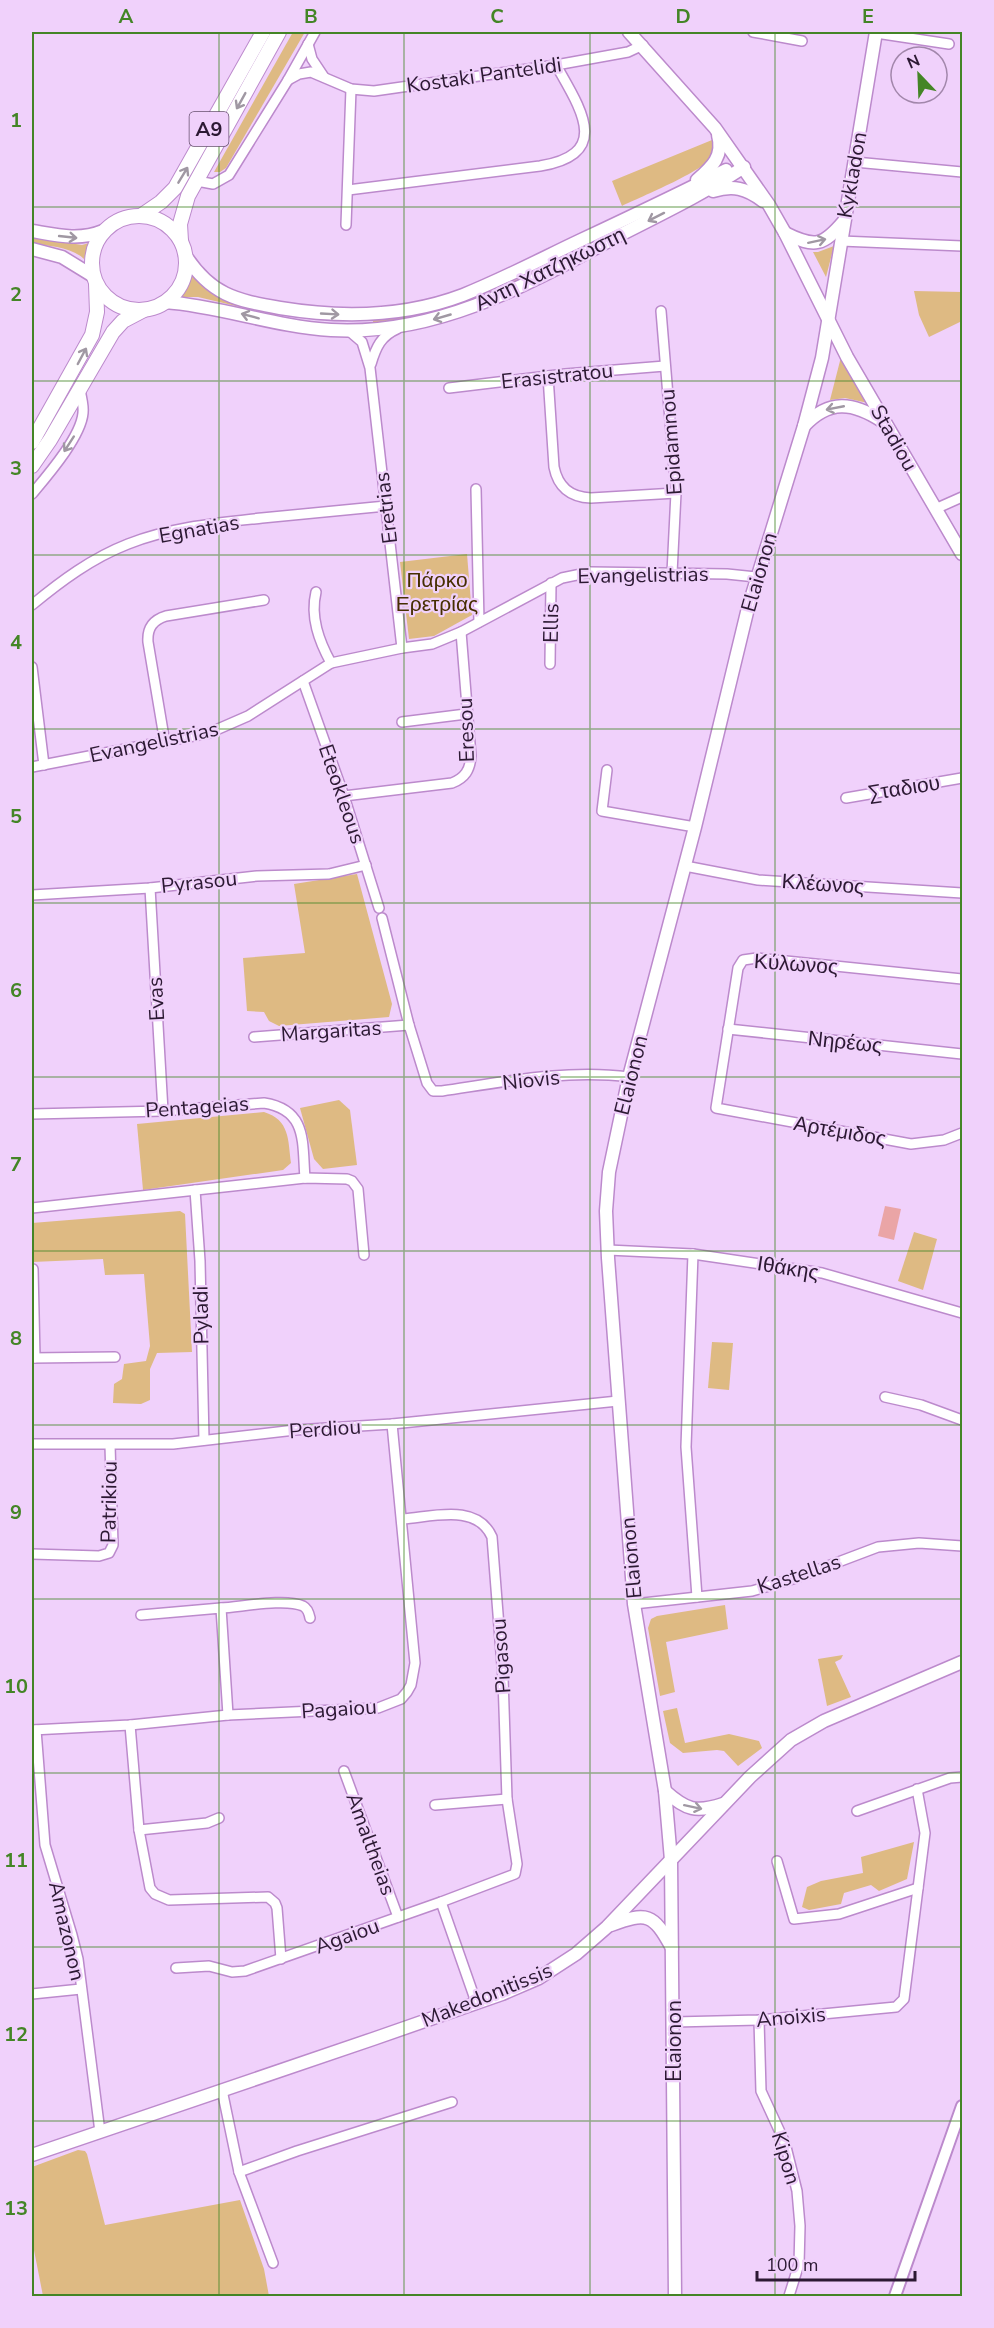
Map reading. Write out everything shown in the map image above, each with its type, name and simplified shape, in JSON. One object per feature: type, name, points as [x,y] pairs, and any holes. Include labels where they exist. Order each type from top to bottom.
[{"type":"main road","name":"A9","points":[[103,231],[121,219],[142,215],[176,188],[263,32]]},
{"type":"main road","name":"A9","points":[[165,302],[175,293],[186,268],[180,224],[183,211],[197,181],[279,32]]},
{"type":"main road","name":"Stadiou","points":[[629,32],[715,128],[769,205],[830,319],[847,357],[963,554]]},
{"type":"main road","name":"Kykladon","points":[[830,319],[876,32]]},
{"type":"main road","points":[[692,193],[719,157],[720,141],[715,128]]},
{"type":"main road","name":"Αντη Χατζηκωστη","points":[[165,302],[229,310],[306,328],[348,330],[402,327],[464,311],[517,289],[742,165]]},
{"type":"main road","points":[[692,193],[739,187],[769,205]]},
{"type":"main road","name":"Αντη Χατζηκωστη","points":[[184,249],[206,282],[216,290],[268,306],[335,314],[371,314],[402,310],[462,295],[692,193]]},
{"type":"main road","points":[[142,215],[170,226],[184,249]]},
{"type":"main road","points":[[785,233],[802,242],[814,244],[829,238],[844,221]]},
{"type":"main road","points":[[32,231],[78,238],[92,236],[103,231]]},
{"type":"main road","points":[[32,442],[92,335],[97,312],[91,261],[95,244],[103,231]]},
{"type":"main road","points":[[32,249],[62,257],[95,280],[112,302],[129,309],[146,309]]},
{"type":"main road","points":[[32,466],[80,389],[107,340],[118,326],[146,309],[165,302]]},
{"type":"main road","name":"Elaionon","points":[[675,2296],[671,1860],[665,1791],[634,1604],[618,1401],[608,1250],[607,1197],[609,1172],[629,1077],[695,827],[756,577],[804,426],[830,319]]},
{"type":"main road","points":[[804,426],[818,413],[839,406],[862,409],[885,423]]},
{"type":"main road","name":"Makedonitissis","points":[[32,2155],[374,2040],[539,1978],[576,1954],[607,1927],[769,1758],[805,1731],[837,1715],[963,1662]]},
{"type":"main road","points":[[665,1791],[681,1804],[698,1810],[725,1803]]},
{"type":"main road","points":[[607,1927],[633,1917],[647,1917],[660,1927],[673,1949]]},
{"type":"street","points":[[197,181],[213,184],[229,175],[315,32]]},
{"type":"street","points":[[753,32],[802,41]]},
{"type":"street","points":[[876,32],[949,44]]},
{"type":"street","points":[[308,44],[315,65],[325,78]]},
{"type":"street","name":"Kostaki Pantelidi","points":[[288,80],[304,72],[351,89],[374,91],[556,65],[628,52],[643,45]]},
{"type":"street","points":[[348,190],[559,163],[570,158],[579,151],[585,127],[582,115],[556,65]]},
{"type":"street","points":[[346,225],[351,89]]},
{"type":"street","points":[[855,162],[963,172]]},
{"type":"street","points":[[841,241],[963,246]]},
{"type":"street","name":"Epidamnou","points":[[661,311],[676,493],[672,573]]},
{"type":"street","name":"Eretrias","points":[[370,368],[376,346],[392,331],[402,327]]},
{"type":"street","name":"Eretrias","points":[[348,330],[362,342],[370,368],[402,648]]},
{"type":"street","name":"Erasistratou","points":[[449,388],[548,376],[665,366]]},
{"type":"street","points":[[548,376],[554,466],[556,477],[562,486],[570,493],[591,498],[676,493]]},
{"type":"street","points":[[32,494],[79,427],[84,411],[80,389]]},
{"type":"street","points":[[476,489],[479,622]]},
{"type":"street","points":[[935,509],[963,497]]},
{"type":"street","name":"Egnatias","points":[[32,605],[59,582],[106,554],[161,534],[215,522],[386,506]]},
{"type":"street","name":"Evangelistrias","points":[[32,767],[209,734],[236,722],[331,663],[432,644],[461,632],[551,583],[582,572],[727,574],[756,577]]},
{"type":"street","name":"Ellis","points":[[550,664],[551,583]]},
{"type":"street","points":[[316,592],[314,615],[319,637],[331,663]]},
{"type":"street","points":[[165,743],[148,642],[150,628],[154,622],[166,616],[264,600]]},
{"type":"street","name":"Eresou","points":[[344,796],[452,783],[459,780],[468,770],[470,763],[461,632]]},
{"type":"street","points":[[32,667],[44,765]]},
{"type":"street","name":"Eteokleous","points":[[303,681],[344,796],[379,908]]},
{"type":"street","points":[[402,722],[466,714]]},
{"type":"street","points":[[607,770],[602,812],[695,827]]},
{"type":"street","name":"Σταδιου","points":[[846,798],[963,778]]},
{"type":"street","name":"Pyrasou","points":[[32,895],[150,888],[257,876],[329,874],[366,865]]},
{"type":"street","name":"Κλέωνος","points":[[685,866],[758,880],[963,893]]},
{"type":"street","name":"Evas","points":[[150,888],[163,1111]]},
{"type":"street","points":[[382,918],[409,1025]]},
{"type":"street","name":"Κύλωνος","points":[[716,1108],[738,968],[744,960],[752,957],[963,979]]},
{"type":"street","name":"Niovis","points":[[409,1025],[427,1083],[433,1091],[528,1079],[592,1074],[629,1077]]},
{"type":"street","name":"Margaritas","points":[[254,1037],[409,1025]]},
{"type":"street","name":"Νηρέως","points":[[728,1029],[963,1054]]},
{"type":"street","name":"Pentageias","points":[[32,1114],[163,1111],[264,1103],[279,1105],[290,1112],[302,1134],[305,1178]]},
{"type":"street","name":"Αρτέμιδος","points":[[716,1108],[911,1144],[944,1140],[963,1133]]},
{"type":"street","points":[[32,1208],[305,1178],[342,1178],[352,1181],[358,1189],[364,1255]]},
{"type":"street","name":"Pyladi","points":[[195,1190],[200,1261],[204,1440]]},
{"type":"street","name":"Ιθάκης","points":[[608,1250],[693,1254],[822,1273],[963,1313]]},
{"type":"street","points":[[693,1254],[686,1447],[697,1597]]},
{"type":"street","points":[[33,1269],[33,1358],[115,1357]]},
{"type":"street","points":[[885,1397],[921,1405],[963,1420]]},
{"type":"street","name":"Perdiou","points":[[32,1444],[173,1444],[295,1430],[392,1424],[618,1401]]},
{"type":"street","name":"Pagaiou","points":[[34,1730],[130,1725],[228,1715],[378,1708],[401,1699],[411,1685],[415,1663],[403,1519],[392,1424]]},
{"type":"street","name":"Patrikiou","points":[[32,1554],[99,1556],[109,1553],[113,1545],[110,1445]]},
{"type":"street","name":"Pigasou","points":[[403,1519],[464,1515],[479,1520],[488,1528],[492,1537],[503,1678],[507,1799],[517,1864],[515,1874]]},
{"type":"street","name":"Kastellas","points":[[634,1604],[752,1591],[796,1578],[878,1547],[919,1543],[963,1546]]},
{"type":"street","points":[[141,1615],[285,1603],[303,1606],[310,1617]]},
{"type":"street","points":[[221,1608],[228,1715]]},
{"type":"street","points":[[130,1725],[139,1830],[150,1888],[161,1898],[169,1900],[260,1896],[271,1898],[277,1908],[281,1959]]},
{"type":"street","name":"Amazonon","points":[[34,1730],[38,1832],[45,1845],[72,1935],[100,2132]]},
{"type":"street","name":"Amaltheias","points":[[344,1771],[398,1917]]},
{"type":"street","points":[[856,1811],[950,1778],[963,1777]]},
{"type":"street","points":[[777,1861],[794,1919],[839,1914],[918,1888],[925,1833],[917,1789]]},
{"type":"street","points":[[435,1806],[507,1799]]},
{"type":"street","points":[[139,1830],[207,1823],[219,1818]]},
{"type":"street","name":"Agaiou","points":[[176,1968],[209,1966],[240,1972],[515,1874]]},
{"type":"street","name":"Anoixis","points":[[674,2022],[759,2020],[896,2007],[904,1999],[918,1888]]},
{"type":"street","points":[[441,1902],[476,2002]]},
{"type":"street","points":[[32,1994],[81,1989]]},
{"type":"street","name":"Kipon","points":[[759,2020],[762,2091],[785,2143],[798,2202],[799,2264],[789,2296]]},
{"type":"street","points":[[222,2090],[239,2172],[273,2263]]},
{"type":"street","points":[[239,2172],[297,2151],[452,2102]]},
{"type":"street","points":[[895,2296],[963,2106]]},
{"type":"green space","points":[[293,32],[305,32],[226,168],[220,172],[214,172]]},
{"type":"green space","points":[[712,140],[715,153],[701,167],[622,206],[612,181]]},
{"type":"green space","points":[[32,237],[82,245],[89,243],[84,259],[66,249],[32,243]]},
{"type":"green space","points":[[589,243],[590,245],[565,262],[451,312],[373,325],[373,318],[421,311],[468,300]]},
{"type":"green space","points":[[834,246],[826,277],[813,252]]},
{"type":"green space","points":[[192,272],[200,281],[220,295],[279,311],[278,316],[198,297],[178,297],[190,281]]},
{"type":"green space","points":[[914,291],[962,292],[962,321],[929,337],[919,315]]},
{"type":"green space","points":[[841,357],[868,403],[845,398],[830,400]]},
{"type":"green space","name":"Πάρκο Ερετρίας","points":[[467,554],[472,615],[434,636],[409,639],[400,562]]},
{"type":"green space","points":[[357,874],[392,1004],[389,1017],[279,1026],[269,1021],[264,1012],[247,1011],[243,958],[305,953],[294,884]]},
{"type":"green space","points":[[339,1100],[350,1110],[357,1165],[323,1169],[314,1159],[300,1108]]},
{"type":"green space","points":[[264,1112],[279,1120],[286,1132],[291,1163],[283,1170],[143,1190],[137,1124]]},
{"type":"green space","points":[[180,1211],[185,1214],[192,1352],[157,1353],[150,1369],[150,1400],[141,1404],[113,1403],[114,1384],[122,1379],[124,1364],[146,1361],[150,1346],[144,1274],[105,1275],[103,1259],[32,1262],[32,1223]]},
{"type":"green space","points":[[914,1232],[937,1239],[923,1290],[898,1281]]},
{"type":"green space","points":[[712,1342],[733,1343],[729,1390],[708,1388]]},
{"type":"green space","points":[[725,1605],[728,1629],[666,1642],[675,1692],[660,1696],[648,1628],[651,1619],[657,1616]]},
{"type":"green space","points":[[843,1655],[835,1662],[851,1697],[827,1706],[818,1659]]},
{"type":"green space","points":[[677,1708],[685,1743],[729,1734],[759,1741],[762,1748],[738,1766],[724,1751],[683,1753],[670,1743],[663,1711]]},
{"type":"green space","points":[[914,1842],[907,1879],[879,1891],[871,1885],[844,1893],[841,1904],[809,1910],[802,1907],[807,1887],[821,1881],[863,1873],[861,1857]]},
{"type":"green space","points":[[78,2150],[85,2151],[87,2154],[105,2225],[240,2200],[264,2269],[269,2296],[43,2296],[32,2240],[32,2167]]},
{"type":"shaded area","points":[[885,1206],[901,1209],[894,1240],[878,1236]]}]
